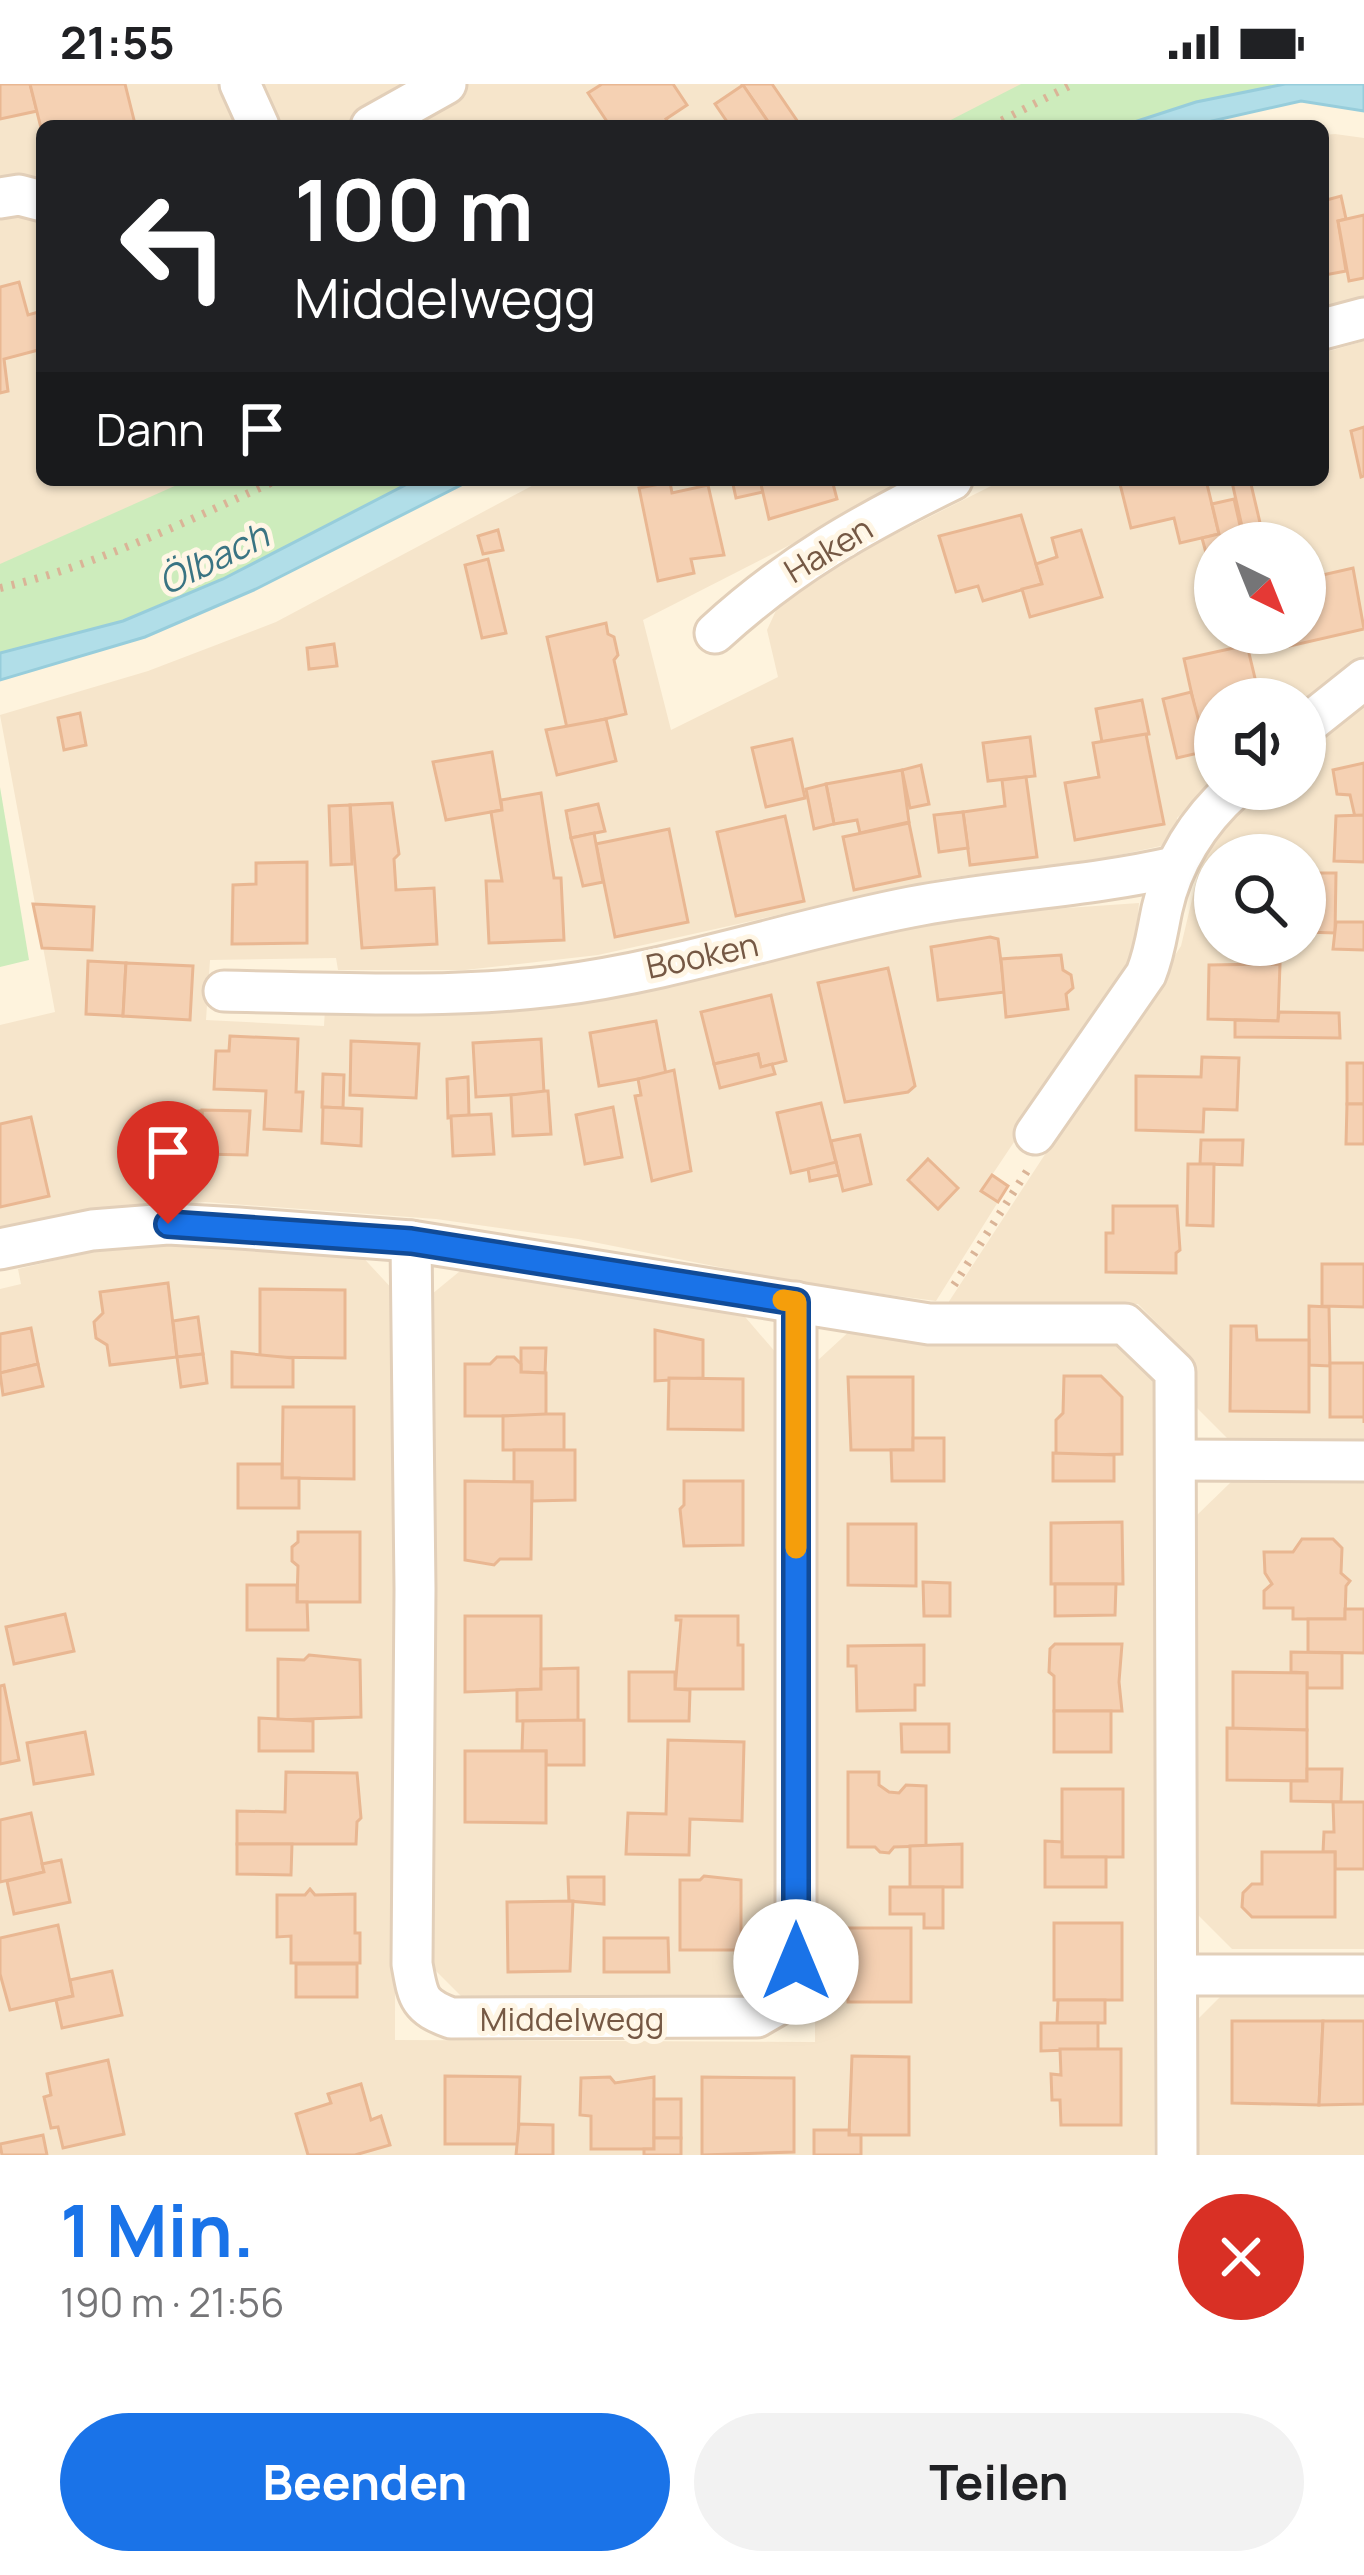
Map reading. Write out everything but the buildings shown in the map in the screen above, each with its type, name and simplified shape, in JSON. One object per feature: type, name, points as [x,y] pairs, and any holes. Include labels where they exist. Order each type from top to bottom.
[{"type":"street","points":[[240,84],[256,120]]},
{"type":"street","points":[[382,120],[446,84]]},
{"type":"street","points":[[0,198],[36,200]]},
{"type":"street","points":[[1329,328],[1364,319]]},
{"type":"street","name":"Haken","points":[[715,633],[764,588],[810,556],[941,486]]},
{"type":"street","points":[[1326,710],[1364,680]]},
{"type":"street","points":[[1035,1134],[1145,974],[1155,953],[1174,867],[1214,810]]},
{"type":"street","name":"Booken","points":[[224,992],[426,994],[554,986],[913,906],[1174,867]]},
{"type":"street","points":[[0,1249],[92,1230],[168,1224],[411,1241],[929,1324],[1125,1324],[1175,1372],[1177,2155]]},
{"type":"street","name":"Middelwegg","points":[[411,1241],[412,1964],[418,1995],[429,2010],[451,2018],[758,2017],[788,1999],[796,1962],[796,1302]]},
{"type":"street","points":[[1178,1460],[1364,1461]]},
{"type":"street","points":[[1178,1975],[1364,1976]]},
{"type":"path","points":[[1003,120],[1072,84]]},
{"type":"path","points":[[0,587],[41,578],[107,553],[263,486]]},
{"type":"path","points":[[929,1324],[1026,1174],[1035,1134]]},
{"type":"shaded area","points":[[0,84],[1050,84],[978,120],[36,120],[36,486],[214,486],[0,570]]},
{"type":"shaded area","points":[[1329,134],[1364,138],[1364,300],[1329,310]]},
{"type":"shaded area","points":[[1364,341],[1364,655],[1326,684],[1326,678],[1194,678],[1194,802],[1177,818],[1179,829],[1161,846],[1105,858],[945,878],[598,955],[465,970],[338,970],[336,958],[210,960],[206,1020],[324,1026],[325,1009],[1009,912],[1139,903],[1134,962],[982,1190],[998,1202],[936,1301],[799,1283],[578,1239],[436,1219],[205,1202],[94,1213],[0,1234],[0,1025],[55,1012],[0,715],[148,671],[276,622],[532,486],[905,486],[643,620],[671,730],[778,677],[767,630],[786,589],[991,486],[1329,486],[1329,351]]},
{"type":"shaded area","points":[[1364,700],[1364,1444],[1233,1444],[1194,1405],[1195,1362],[1138,1304],[948,1303],[1181,946],[1194,891],[1194,966],[1326,966],[1326,834],[1219,834],[1240,810],[1326,810],[1326,733]]},
{"type":"shaded area","points":[[213,1240],[357,1251],[396,1293],[395,2040],[815,2042],[816,1362],[854,1327],[1117,1341],[1157,1382],[1154,2155],[0,2155],[0,1289],[21,1284],[18,1269],[100,1250]]},
{"type":"shaded area","points":[[471,1262],[740,1311],[777,1354],[777,1966],[739,2005],[469,2004],[432,1967],[432,1294]]},
{"type":"shaded area","points":[[1232,1481],[1364,1482],[1364,1949],[1232,1949],[1194,1911],[1194,1518]]},
{"type":"shaded area","points":[[1231,1986],[1364,1987],[1364,2155],[1196,2155],[1194,2023]]},
{"type":"green space","points":[[1021,84],[1285,84],[1196,102],[1140,120],[951,120]]},
{"type":"green space","points":[[175,486],[403,486],[223,579],[123,621],[0,653],[0,564]]},
{"type":"green space","points":[[0,787],[29,960],[0,967]]},
{"type":"water","points":[[1285,84],[1364,84],[1364,111],[1301,101],[1217,120],[1140,120],[1196,102]]},
{"type":"water","points":[[403,486],[459,486],[256,589],[145,637],[0,680],[0,653],[123,621],[223,579]]},
{"type":"slow traffic","points":[[783,1300],[796,1302],[796,1548]]},
{"type":"route","points":[[168,1224],[411,1241],[796,1302],[796,1962]]},
{"type":"water label","name":"Ölbach","points":[[213,558]]}]
